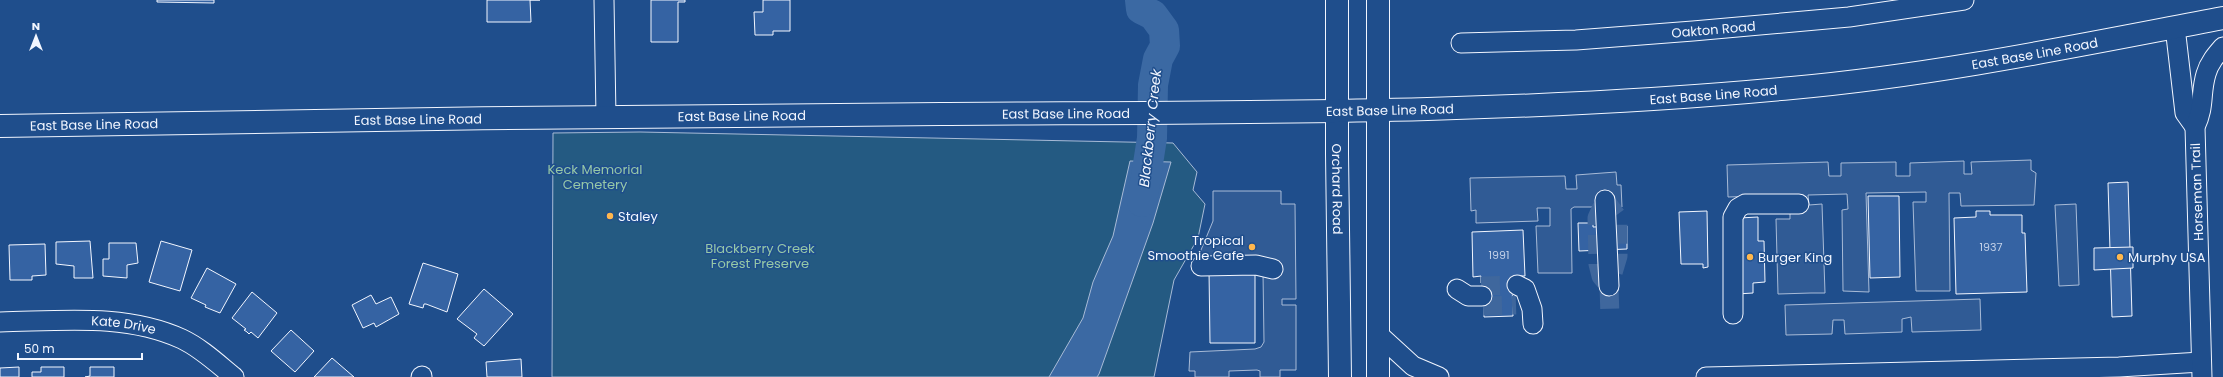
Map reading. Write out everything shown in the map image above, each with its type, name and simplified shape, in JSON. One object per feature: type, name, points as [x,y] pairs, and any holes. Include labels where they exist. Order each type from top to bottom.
[{"type":"main road","name":"Orchard Road","points":[[1337,0],[1337,372]]},
{"type":"main road","points":[[1378,0],[1378,377]]},
{"type":"main road","name":"East Base Line Road","points":[[0,126],[606,116],[1337,111],[1628,102],[1798,88],[1934,70],[2223,18]]},
{"type":"street","points":[[604,0],[606,116]]},
{"type":"street","name":"Oakton Road","points":[[1461,42],[1576,40],[1693,31],[1849,17],[1964,0]]},
{"type":"street","name":"Horseman Trail","points":[[2175,27],[2185,113],[2195,126]]},
{"type":"street","name":"Horseman Trail","points":[[2202,369],[2195,126],[2202,113],[2206,74],[2213,58],[2223,47]]},
{"type":"street","points":[[1605,200],[1609,286]]},
{"type":"street","points":[[1733,314],[1733,217],[1738,208],[1745,204],[1799,204]]},
{"type":"street","points":[[1201,266],[1256,265],[1274,269]]},
{"type":"street","points":[[1457,290],[1467,286],[1482,296]]},
{"type":"street","name":"Kate Drive","points":[[0,322],[108,320],[144,325],[183,340],[216,362],[234,377]]},
{"type":"street","points":[[1378,334],[1413,366],[1439,377]]},
{"type":"street","points":[[1706,377],[2119,366],[2202,369]]},
{"type":"green space","name":"Blackberry Creek Forest Preserve","points":[[640,132],[1173,143],[1197,172],[1193,190],[1205,204],[1198,238],[1174,280],[1154,377],[552,377],[553,133]]},
{"type":"shaded area","points":[[2031,160],[2031,170],[2036,173],[2034,205],[1961,206],[1960,193],[1949,193],[1950,291],[1916,291],[1913,202],[1926,202],[1926,192],[1866,193],[1869,292],[1843,291],[1842,210],[1848,209],[1847,194],[1808,195],[1809,205],[1822,204],[1825,293],[1778,294],[1776,219],[1790,219],[1790,195],[1728,197],[1727,165],[1828,162],[1829,176],[1841,176],[1841,163],[1896,162],[1896,176],[1910,176],[1910,163],[1964,161],[1964,174],[1972,174],[1971,162]]},
{"type":"shaded area","points":[[1130,161],[1171,162],[1153,223],[1099,374],[1097,377],[1049,377],[1083,318],[1093,282],[1113,236]]},
{"type":"shaded area","points":[[1616,172],[1617,185],[1621,185],[1622,207],[1574,207],[1571,209],[1572,273],[1538,273],[1536,226],[1550,226],[1550,208],[1537,208],[1538,221],[1476,223],[1476,210],[1471,211],[1470,178],[1565,176],[1566,189],[1577,189],[1576,175]]},
{"type":"shaded area","points":[[1213,191],[1281,191],[1281,204],[1295,204],[1296,299],[1282,299],[1282,305],[1296,305],[1296,370],[1280,370],[1280,377],[1260,377],[1260,371],[1257,370],[1229,371],[1229,377],[1195,377],[1195,371],[1189,371],[1190,352],[1255,349],[1261,347],[1264,342],[1263,273],[1194,267],[1213,221]]},
{"type":"shaded area","points":[[2076,204],[2079,285],[2059,286],[2055,205]]},
{"type":"shaded area","points":[[1980,299],[1981,330],[1912,332],[1911,317],[1902,319],[1902,332],[1845,334],[1844,320],[1833,320],[1832,334],[1786,335],[1785,305]]},
{"type":"building","points":[[157,0],[214,0],[214,3],[157,2]]},
{"type":"building","points":[[487,0],[530,0],[531,22],[487,22]]},
{"type":"building","points":[[651,0],[685,0],[685,2],[678,2],[678,42],[651,42]]},
{"type":"building","points":[[763,0],[790,0],[790,31],[773,31],[773,35],[755,35],[754,12],[763,12]]},
{"type":"building","points":[[2128,182],[2132,316],[2112,317],[2108,183]]},
{"type":"building","points":[[1868,196],[1899,196],[1900,277],[1870,278]]},
{"type":"building","points":[[1707,211],[1708,267],[1703,268],[1703,264],[1681,264],[1679,212]]},
{"type":"building","points":[[1976,211],[1990,211],[1990,215],[2022,215],[2022,233],[2025,233],[2027,292],[1956,294],[1954,218],[1976,217]]},
{"type":"building","points":[[1758,217],[1758,241],[1764,241],[1765,282],[1753,283],[1753,293],[1737,294],[1739,218]]},
{"type":"building","points":[[1578,223],[1593,223],[1593,227],[1627,226],[1627,249],[1579,251]]},
{"type":"building","points":[[1523,230],[1525,276],[1516,276],[1512,283],[1513,316],[1484,317],[1483,283],[1481,283],[1481,276],[1473,277],[1472,232]]},
{"type":"building","points":[[90,241],[93,278],[74,278],[74,266],[56,264],[56,242]]},
{"type":"building","points":[[161,241],[192,250],[180,291],[149,282]]},
{"type":"building","points":[[109,243],[136,243],[138,263],[127,265],[127,278],[103,276],[103,259],[109,259]]},
{"type":"building","points":[[45,244],[46,275],[32,276],[32,280],[10,280],[9,245]]},
{"type":"building","points":[[2133,247],[2133,268],[2094,270],[2094,248]]},
{"type":"building","points":[[423,263],[458,274],[447,312],[426,304],[424,304],[423,308],[409,304]]},
{"type":"building","points":[[207,268],[236,284],[220,313],[205,307],[206,305],[191,298]]},
{"type":"building","points":[[1255,270],[1255,343],[1210,343],[1209,271]]},
{"type":"building","points":[[484,289],[513,314],[484,346],[474,338],[477,334],[457,319]]},
{"type":"building","points":[[252,292],[277,313],[258,338],[251,332],[249,334],[244,330],[246,329],[232,318]]},
{"type":"building","points":[[371,295],[376,304],[391,297],[399,314],[376,327],[374,323],[363,328],[352,305]]},
{"type":"building","points":[[291,330],[314,351],[295,372],[271,351]]},
{"type":"building","points":[[332,358],[354,377],[314,377]]},
{"type":"building","points":[[521,359],[522,377],[487,377],[486,362]]},
{"type":"building","points":[[19,367],[19,377],[0,377],[0,368]]},
{"type":"building","points":[[41,367],[64,367],[64,377],[32,377],[32,372],[41,372]]},
{"type":"building","points":[[90,367],[114,367],[114,377],[85,377],[90,376]]},
{"type":"waterway","name":"Blackberry Creek","points":[[1140,0],[1141,9],[1153,15],[1164,30],[1165,46],[1158,59],[1153,85],[1152,138],[1142,202]]},
{"type":"tunnel","points":[[1605,200],[1618,218],[1618,256],[1610,283]]},
{"type":"tunnel","points":[[1602,207],[1597,218],[1598,264],[1601,276],[1609,286],[1610,317]]},
{"type":"tunnel","points":[[1481,286],[1517,285]]},
{"type":"tunnel","points":[[1483,306],[1516,305]]},
{"type":"place","name":"Staley","points":[[610,216]]},
{"type":"place","name":"Tropical Smoothie Cafe","points":[[1252,247]]},
{"type":"place","name":"Burger King","points":[[1750,257]]},
{"type":"place","name":"Murphy USA","points":[[2120,257]]},
{"type":"park label","name":"Keck Memorial Cemetery","points":[[595,176]]}]
